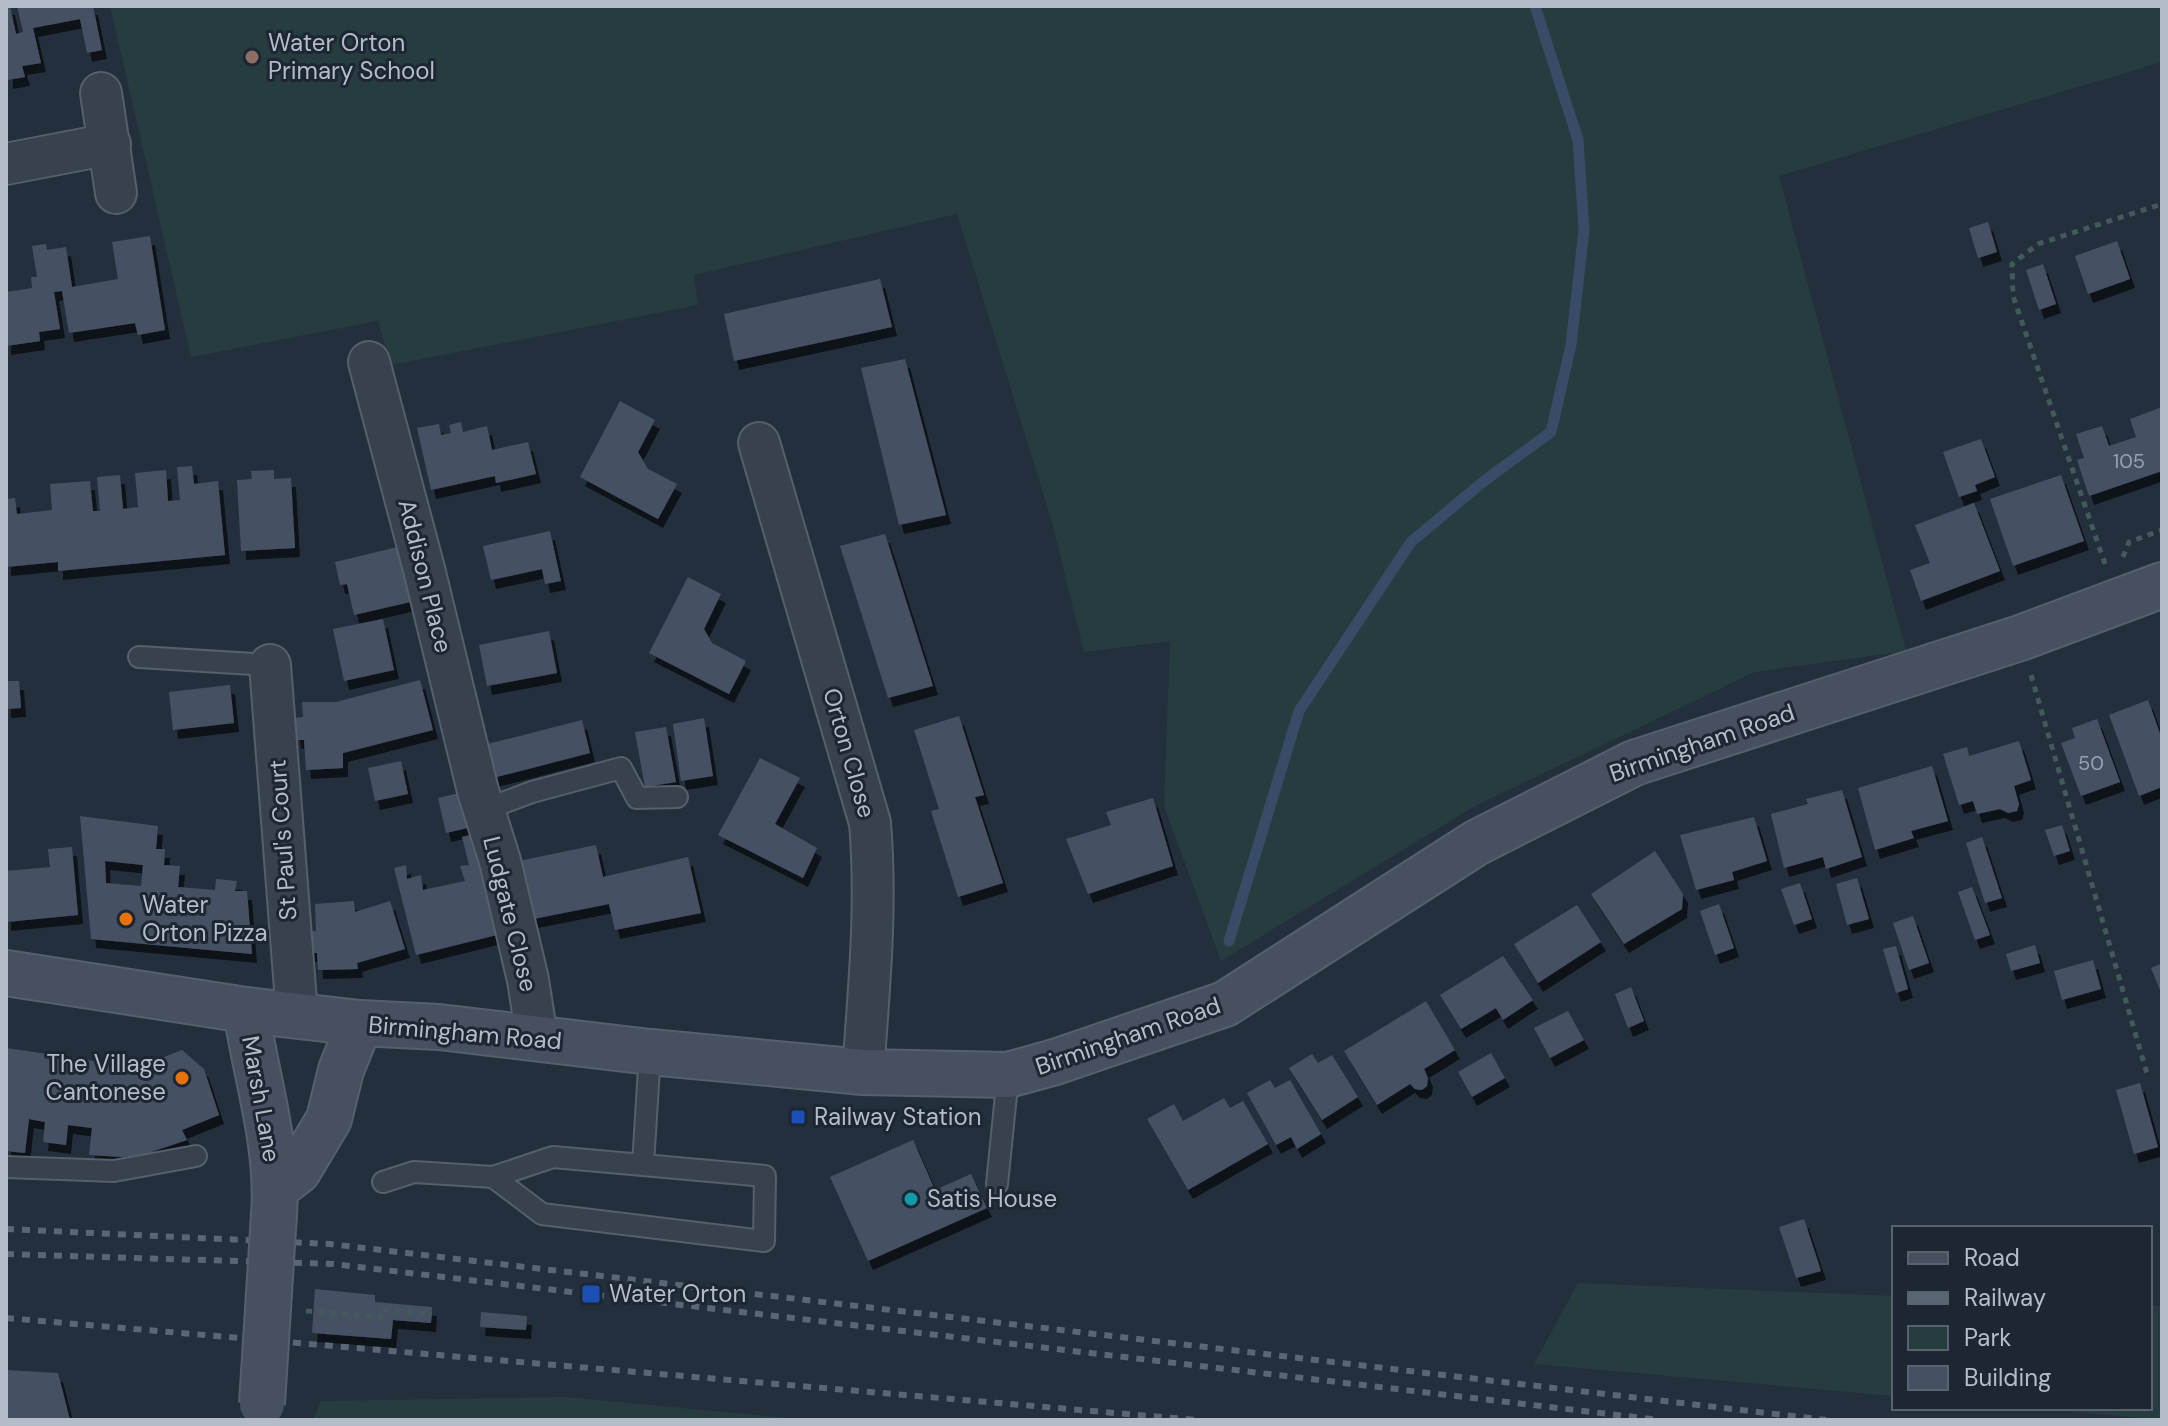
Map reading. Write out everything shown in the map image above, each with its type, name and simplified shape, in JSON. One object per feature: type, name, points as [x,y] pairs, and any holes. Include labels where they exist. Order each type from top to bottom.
[{"type":"main road","name":"Birmingham Road","points":[[6,973],[246,1010],[360,1023],[439,1027],[650,1052],[863,1072],[1008,1075],[1225,1004],[1476,843],[1634,763],[2020,638],[2115,593],[2162,585]]},
{"type":"main road","name":"Marsh Lane","points":[[246,1010],[259,1073],[275,1201]]},
{"type":"main road","name":"Marsh Lane","points":[[275,1201],[298,1171],[329,1119],[341,1070],[360,1023]]},
{"type":"main road","points":[[261,1412],[275,1201]]},
{"type":"street","points":[[101,93],[116,193]]},
{"type":"street","points":[[6,164],[110,144]]},
{"type":"street","name":"Addison Place","points":[[369,362],[481,800]]},
{"type":"street","name":"Orton Close","points":[[759,443],[870,823],[874,870],[873,924],[863,1072]]},
{"type":"street","name":"St Paul's Court","points":[[270,665],[297,1015]]},
{"type":"street","name":"Ludgate Close","points":[[481,800],[504,876],[528,980],[537,1038]]},
{"type":"lane","points":[[139,657],[270,665]]},
{"type":"lane","points":[[481,800],[532,792],[621,768],[637,798],[677,797]]},
{"type":"lane","points":[[643,1165],[650,1052]]},
{"type":"lane","points":[[997,1184],[1008,1075]]},
{"type":"lane","points":[[6,1167],[114,1171],[196,1156]]},
{"type":"lane","points":[[383,1182],[414,1172],[493,1177],[553,1157],[765,1176],[764,1241],[542,1214],[493,1177]]},
{"type":"path","points":[[2115,593],[2013,296],[2012,264],[2038,244],[2162,204]]},
{"type":"path","points":[[2115,593],[2129,542],[2162,530]]},
{"type":"path","points":[[2020,638],[2148,1077]]},
{"type":"path","points":[[301,1310],[384,1317],[384,1310],[432,1314]]},
{"type":"green space","points":[[110,6],[2162,6],[2162,62],[1779,176],[1906,651],[1755,672],[1475,806],[1221,961],[1164,806],[1170,641],[1084,652],[1051,519],[957,214],[694,275],[698,305],[391,365],[378,321],[191,357]]},
{"type":"green space","points":[[1578,1283],[1892,1296],[1892,1396],[1534,1364]]},
{"type":"green space","points":[[2152,1306],[2162,1306],[2162,1420],[2053,1410],[2152,1410]]},
{"type":"green space","points":[[565,1397],[809,1420],[313,1420],[321,1401]]},
{"type":"building","points":[[6,6],[10,6],[16,34],[23,32],[17,6],[93,6],[102,50],[87,53],[80,19],[33,28],[41,63],[22,66],[25,77],[8,80]]},
{"type":"building","points":[[1988,222],[1997,252],[1978,258],[1969,228]]},
{"type":"building","points":[[150,236],[165,330],[138,335],[135,323],[69,333],[62,291],[54,292],[60,329],[39,332],[40,341],[6,346],[6,292],[32,288],[31,277],[37,277],[32,246],[46,244],[47,250],[66,247],[72,287],[118,279],[112,242]]},
{"type":"building","points":[[2117,241],[2130,279],[2088,294],[2075,256]]},
{"type":"building","points":[[2043,264],[2056,304],[2039,310],[2026,270]]},
{"type":"building","points":[[880,279],[892,327],[734,361],[724,314]]},
{"type":"building","points":[[905,359],[946,515],[899,525],[861,368]]},
{"type":"building","points":[[620,401],[655,420],[638,452],[648,469],[677,484],[658,519],[580,477]]},
{"type":"building","points":[[2162,407],[2162,471],[2089,496],[2077,460],[2084,458],[2076,434],[2102,426],[2109,446],[2136,437],[2130,419]]},
{"type":"building","points":[[461,422],[463,432],[487,426],[492,450],[528,442],[536,474],[496,483],[495,476],[431,490],[417,428],[439,424],[441,435],[451,433],[449,425]]},
{"type":"building","points":[[1981,439],[1995,477],[1975,485],[1977,491],[1959,497],[1943,452]]},
{"type":"building","points":[[192,466],[194,484],[218,481],[225,555],[58,571],[58,562],[6,567],[6,499],[15,498],[17,514],[52,510],[50,484],[90,481],[93,511],[100,511],[97,477],[120,475],[123,509],[138,507],[135,473],[166,470],[168,501],[180,500],[177,467]]},
{"type":"building","points":[[274,470],[274,479],[291,478],[295,548],[241,551],[237,480],[252,479],[251,471]]},
{"type":"building","points":[[2061,475],[2084,541],[2013,566],[1990,499]]},
{"type":"building","points":[[1974,503],[2000,571],[1921,601],[1910,570],[1930,563],[1915,525]]},
{"type":"building","points":[[550,531],[561,581],[545,584],[542,569],[491,580],[483,546]]},
{"type":"building","points":[[885,534],[933,686],[888,698],[840,546]]},
{"type":"building","points":[[406,545],[419,600],[354,615],[347,584],[340,585],[335,562]]},
{"type":"building","points":[[688,577],[721,594],[704,629],[712,643],[746,661],[729,694],[649,653]]},
{"type":"building","points":[[383,619],[394,670],[344,681],[333,629]]},
{"type":"building","points":[[549,631],[557,673],[487,686],[479,645]]},
{"type":"building","points":[[420,680],[433,730],[343,753],[343,768],[306,770],[304,740],[296,740],[294,718],[303,717],[302,702],[336,702]]},
{"type":"building","points":[[6,681],[19,681],[21,708],[6,709]]},
{"type":"building","points":[[230,685],[234,723],[173,730],[169,692]]},
{"type":"building","points":[[2148,700],[2162,739],[2162,787],[2139,796],[2109,715]]},
{"type":"building","points":[[959,716],[984,795],[975,797],[1003,883],[958,897],[931,811],[939,809],[914,730]]},
{"type":"building","points":[[704,718],[713,776],[681,781],[673,724]]},
{"type":"building","points":[[2097,719],[2120,782],[2081,796],[2061,743],[2075,738],[2072,728]]},
{"type":"building","points":[[582,720],[590,753],[485,780],[476,747]]},
{"type":"building","points":[[666,727],[676,782],[645,787],[635,732]]},
{"type":"building","points":[[2019,741],[2031,780],[2014,786],[2019,804],[2017,811],[2008,813],[2000,809],[1977,814],[1973,801],[1959,805],[1943,754],[1967,747],[1969,756]]},
{"type":"building","points":[[760,758],[800,778],[775,824],[817,848],[803,878],[718,835]]},
{"type":"building","points":[[401,761],[408,794],[375,801],[368,768]]},
{"type":"building","points":[[1932,766],[1948,821],[1911,831],[1914,838],[1875,850],[1858,788]]},
{"type":"building","points":[[1842,790],[1862,857],[1826,869],[1823,857],[1784,868],[1771,814],[1808,804],[1806,799]]},
{"type":"building","points":[[468,791],[476,826],[446,833],[438,798]]},
{"type":"building","points":[[1153,798],[1173,866],[1088,894],[1066,839],[1111,825],[1106,812]]},
{"type":"building","points":[[80,816],[158,826],[156,849],[165,849],[164,865],[180,866],[178,887],[215,890],[216,879],[237,881],[235,891],[247,891],[252,954],[91,939]],"holes":[[[105,861],[143,865],[141,886],[106,883]]]},
{"type":"building","points":[[1754,817],[1767,861],[1732,872],[1734,880],[1696,890],[1680,835]]},
{"type":"building","points":[[2062,825],[2070,851],[2054,856],[2045,830]]},
{"type":"building","points":[[478,833],[505,933],[416,955],[394,868],[406,865],[407,879],[421,875],[423,890],[465,881],[460,866],[469,865],[462,837]]},
{"type":"building","points":[[1982,837],[2002,898],[1985,903],[1966,843]]},
{"type":"building","points":[[596,845],[603,877],[688,857],[701,913],[615,930],[609,904],[528,920],[514,862]]},
{"type":"building","points":[[72,847],[78,915],[6,922],[6,871],[50,867],[48,849]]},
{"type":"building","points":[[1655,851],[1683,894],[1682,909],[1624,944],[1591,894]]},
{"type":"building","points":[[1857,878],[1869,919],[1847,925],[1836,884]]},
{"type":"building","points":[[1800,883],[1812,919],[1794,925],[1781,889]]},
{"type":"building","points":[[1972,887],[1990,935],[1975,940],[1958,892]]},
{"type":"building","points":[[354,901],[355,912],[390,901],[405,949],[357,963],[358,969],[318,970],[317,953],[309,953],[308,931],[316,931],[315,904]]},
{"type":"building","points":[[1719,904],[1734,948],[1715,955],[1700,911]]},
{"type":"building","points":[[1577,905],[1601,942],[1538,983],[1514,944]]},
{"type":"building","points":[[1913,916],[1929,963],[1909,970],[1893,923]]},
{"type":"building","points":[[2035,945],[2040,963],[2011,971],[2006,954]]},
{"type":"building","points":[[1896,946],[1908,989],[1896,993],[1883,949]]},
{"type":"building","points":[[1503,956],[1533,1000],[1503,1020],[1496,1008],[1461,1029],[1440,995]]},
{"type":"building","points":[[2093,960],[2101,989],[2062,1000],[2054,971]]},
{"type":"building","points":[[2162,963],[2162,995],[2151,968]]},
{"type":"building","points":[[1631,987],[1644,1021],[1628,1028],[1615,994]]},
{"type":"building","points":[[1426,1001],[1455,1050],[1424,1069],[1428,1078],[1427,1086],[1422,1090],[1410,1084],[1377,1105],[1344,1051]]},
{"type":"building","points":[[1568,1011],[1584,1040],[1550,1058],[1534,1028]]},
{"type":"building","points":[[6,1048],[101,1062],[159,1059],[182,1050],[204,1069],[219,1115],[182,1130],[187,1140],[145,1154],[122,1157],[89,1155],[92,1128],[68,1125],[66,1145],[43,1142],[45,1122],[29,1119],[25,1153],[6,1151]]},
{"type":"building","points":[[1491,1053],[1505,1078],[1472,1097],[1458,1072]]},
{"type":"building","points":[[1312,1054],[1318,1063],[1332,1055],[1358,1097],[1322,1120],[1289,1068]]},
{"type":"building","points":[[1270,1080],[1275,1088],[1290,1080],[1321,1134],[1297,1149],[1291,1137],[1276,1145],[1247,1093]]},
{"type":"building","points":[[2140,1083],[2158,1147],[2134,1154],[2116,1090]]},
{"type":"building","points":[[1224,1098],[1230,1108],[1243,1101],[1268,1144],[1188,1190],[1147,1119],[1174,1104],[1183,1121]]},
{"type":"building","name":"Satis House","points":[[913,1140],[935,1190],[971,1174],[987,1208],[868,1261],[830,1177]]},
{"type":"building","points":[[1804,1219],[1821,1271],[1796,1278],[1779,1227]]},
{"type":"building","points":[[315,1289],[375,1295],[375,1302],[432,1307],[431,1323],[393,1320],[391,1339],[312,1333]]},
{"type":"building","points":[[481,1312],[527,1316],[526,1330],[480,1327]]},
{"type":"building","points":[[6,1370],[58,1373],[70,1420],[6,1420]]},
{"type":"waterway","points":[[1229,941],[1299,711],[1411,542],[1484,481],[1551,432],[1571,345],[1584,230],[1578,140],[1535,6]]},
{"type":"railway","points":[[6,1229],[330,1244],[1826,1420]]},
{"type":"railway","points":[[6,1254],[333,1264],[1660,1420]]},
{"type":"railway","points":[[6,1318],[1197,1420]]},
{"type":"place","name":"Water Orton Primary School","points":[[252,57]]},
{"type":"place","name":"Water Orton Pizza","points":[[126,919]]},
{"type":"place","name":"The Village Cantonese","points":[[182,1078]]},
{"type":"place","name":"Railway Station","points":[[798,1117]]},
{"type":"place","name":"Satis House","points":[[911,1199]]},
{"type":"place","name":"Water Orton","points":[[591,1294]]}]
